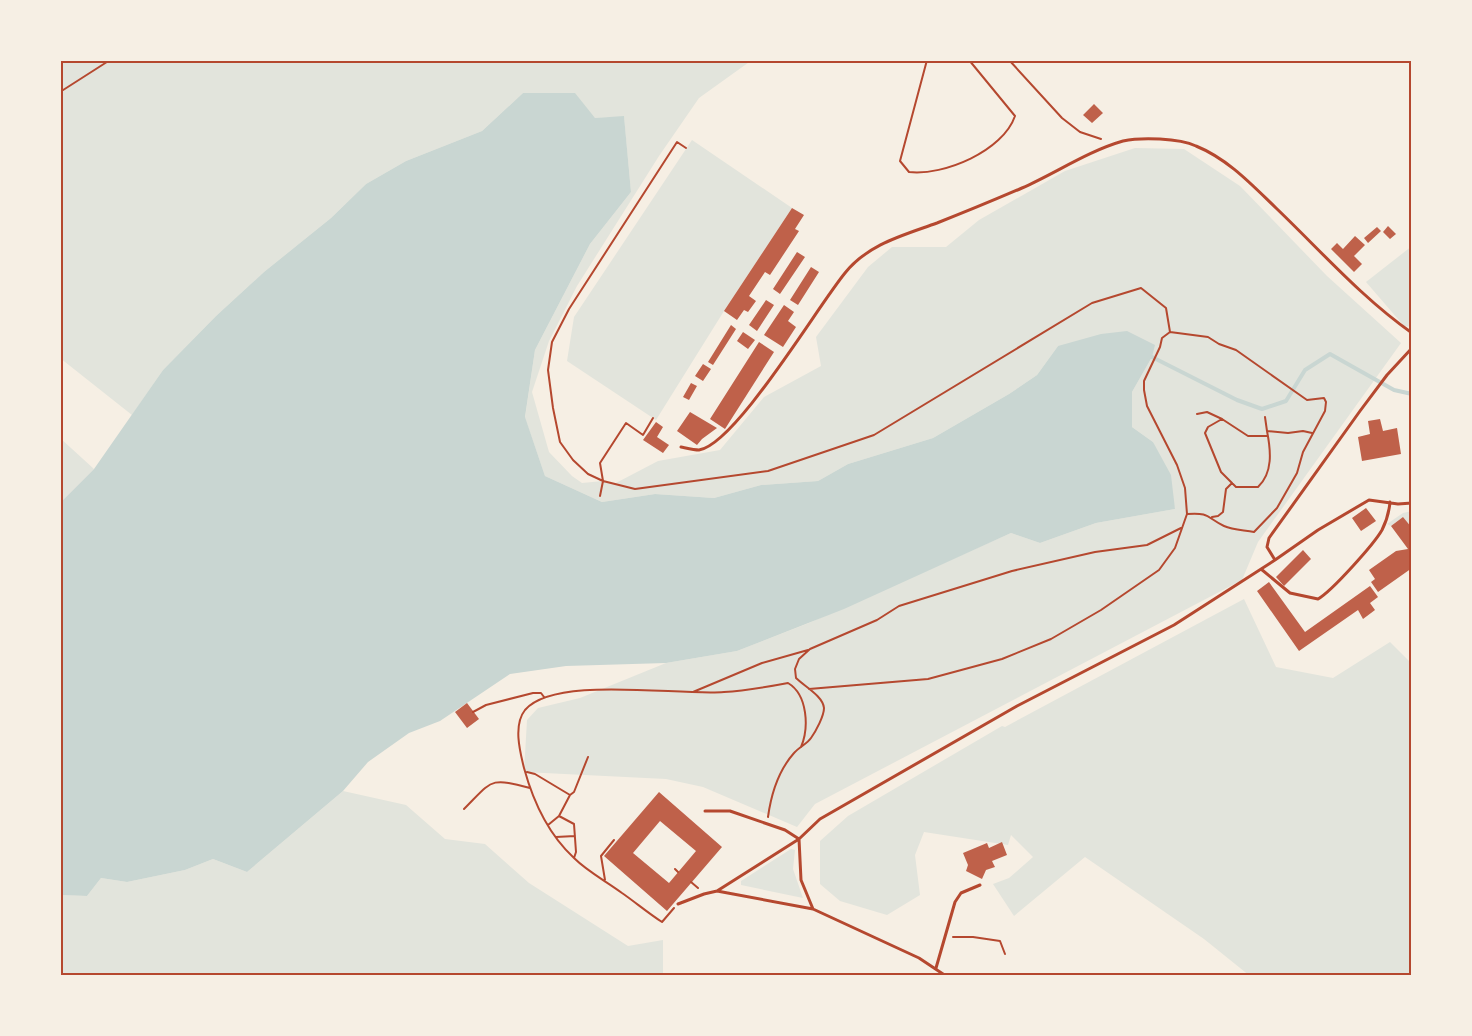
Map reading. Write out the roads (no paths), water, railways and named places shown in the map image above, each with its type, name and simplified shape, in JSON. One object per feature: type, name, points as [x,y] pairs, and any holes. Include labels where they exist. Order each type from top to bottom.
[{"type":"lane","points":[[681,447],[699,450],[719,440],[740,418],[780,365],[827,295],[848,270],[877,246],[907,232],[934,224],[1001,197],[1086,156],[1125,141],[1165,139],[1196,145],[1233,167],[1356,286],[1398,324],[1412,333]]},
{"type":"lane","points":[[1275,560],[1267,547],[1269,538],[1373,393],[1412,348]]},
{"type":"lane","points":[[678,904],[717,891],[799,839],[820,819],[1017,706],[1174,625],[1318,530],[1369,501],[1412,503]]},
{"type":"lane","points":[[1261,569],[1290,593],[1318,599],[1338,581],[1381,533],[1388,517],[1390,502]]},
{"type":"lane","points":[[705,811],[730,811],[785,830],[799,839]]},
{"type":"lane","points":[[799,839],[801,880],[813,909]]},
{"type":"lane","points":[[936,968],[955,902],[961,893],[980,885]]},
{"type":"lane","points":[[717,891],[813,909],[919,958],[946,976]]},
{"type":"waterway","points":[[1152,357],[1237,400],[1262,409],[1286,401],[1305,370],[1330,354],[1394,390],[1412,394]]}]
